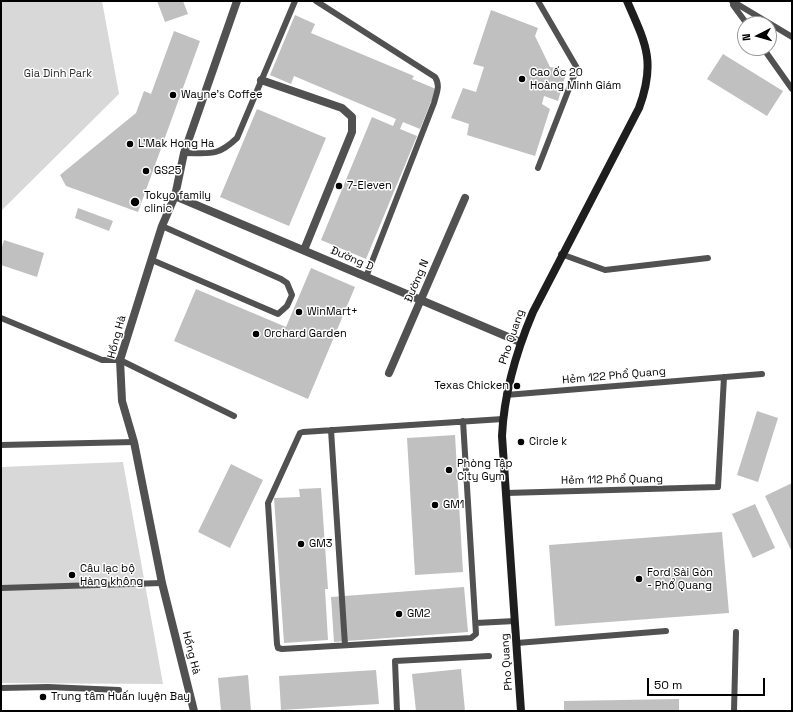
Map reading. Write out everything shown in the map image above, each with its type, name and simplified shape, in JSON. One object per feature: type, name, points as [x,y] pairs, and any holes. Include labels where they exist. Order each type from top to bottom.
[{"type":"main road","name":"Pho Quang","points":[[521,711],[506,492],[503,419],[506,395],[520,342],[546,284],[639,108],[646,88],[648,75],[646,48],[627,1]]},
{"type":"street","name":"Hồng Hà","points":[[194,711],[162,583],[134,442],[122,401],[120,360],[162,226],[175,196],[184,153],[237,1]]},
{"type":"street","points":[[262,80],[342,108],[352,117],[352,132],[304,250]]},
{"type":"street","name":"Đường D","points":[[175,196],[520,342]]},
{"type":"street","name":"Đường N","points":[[389,373],[465,198]]},
{"type":"lane","points":[[184,153],[216,153],[225,149],[236,138],[295,1]]},
{"type":"lane","points":[[316,1],[401,54],[435,77],[438,81],[439,87],[434,103],[366,277]]},
{"type":"lane","points":[[538,1],[577,68],[538,168]]},
{"type":"lane","points":[[733,1],[733,5],[741,16]]},
{"type":"lane","points":[[733,1],[792,37]]},
{"type":"lane","points":[[769,56],[792,89]]},
{"type":"lane","points":[[152,260],[278,314],[287,306],[292,295],[287,283],[281,279],[162,226]]},
{"type":"lane","points":[[561,254],[605,270],[708,258]]},
{"type":"lane","points":[[1,318],[102,360],[120,360],[234,416]]},
{"type":"lane","name":"Hẻm 122 Phổ Quang","points":[[506,395],[762,374]]},
{"type":"lane","name":"Hẻm 112 Phổ Quang","points":[[506,492],[718,487],[724,377]]},
{"type":"lane","points":[[463,421],[476,634],[471,638],[282,649],[277,644],[268,501],[300,433],[331,430],[463,421],[503,419]]},
{"type":"lane","points":[[331,430],[345,645]]},
{"type":"lane","points":[[1,445],[134,442]]},
{"type":"lane","points":[[1,588],[162,583]]},
{"type":"lane","points":[[476,623],[515,621]]},
{"type":"lane","points":[[517,642],[666,631]]},
{"type":"lane","points":[[734,711],[736,632]]},
{"type":"lane","points":[[397,711],[395,661],[489,656]]},
{"type":"lane","points":[[1,688],[48,687],[119,690]]},
{"type":"green space","name":"Gia Dinh Park","points":[[1,1],[102,1],[119,94],[1,211]]},
{"type":"green space","name":"Câu lạc bộ Hàng không","points":[[123,462],[163,684],[1,683],[1,467]]},
{"type":"building","points":[[157,1],[183,1],[188,14],[165,22]]},
{"type":"building","name":"Cao ốc 20 Hoàng Minh Giám","points":[[491,10],[538,28],[535,36],[550,67],[567,70],[558,101],[544,96],[542,104],[550,109],[535,156],[467,135],[469,124],[451,118],[463,88],[476,92],[484,67],[473,64]]},
{"type":"building","points":[[295,15],[315,24],[311,33],[414,76],[412,79],[436,89],[420,129],[403,122],[400,129],[417,136],[366,259],[321,240],[372,117],[393,126],[396,119],[294,76],[291,84],[270,75]]},
{"type":"building","name":"L’Mak Hong Ha","points":[[174,31],[200,41],[138,212],[66,186],[60,175],[136,113],[144,91],[151,94]]},
{"type":"building","points":[[723,54],[783,91],[767,116],[707,79]]},
{"type":"building","points":[[257,109],[326,138],[289,226],[220,197]]},
{"type":"building","points":[[78,208],[113,221],[109,231],[75,218]]},
{"type":"building","points":[[4,240],[44,253],[37,277],[1,265],[1,250]]},
{"type":"building","name":"Orchard Garden","points":[[311,268],[355,287],[308,399],[174,341],[196,289],[286,327]]},
{"type":"building","points":[[757,411],[778,418],[758,482],[737,475]]},
{"type":"building","name":"GM1","points":[[455,435],[463,572],[415,575],[407,438]]},
{"type":"building","points":[[231,464],[263,480],[230,548],[198,532]]},
{"type":"building","points":[[792,483],[792,552],[765,496]]},
{"type":"building","name":"GM3","points":[[321,488],[328,589],[325,589],[328,640],[284,643],[274,498],[300,497],[299,489]]},
{"type":"building","points":[[755,504],[775,548],[753,558],[732,514]]},
{"type":"building","name":"Ford Sài Gòn - Phổ Quang","points":[[722,532],[729,613],[555,626],[549,545]]},
{"type":"building","name":"GM2","points":[[464,587],[468,632],[334,642],[331,597]]},
{"type":"building","points":[[461,669],[465,711],[416,711],[412,674]]},
{"type":"building","points":[[376,670],[379,704],[281,710],[279,676]]},
{"type":"building","points":[[248,675],[251,711],[221,711],[218,678]]},
{"type":"building","points":[[679,699],[679,711],[564,711],[564,701]]},
{"type":"place","name":"Cao ốc 20 Hoàng Minh Giám","points":[[522,79]]},
{"type":"place","name":"Wayne's Coffee","points":[[173,95]]},
{"type":"place","name":"L’Mak Hong Ha","points":[[130,144]]},
{"type":"place","name":"GS25","points":[[146,171]]},
{"type":"place","name":"7-Eleven","points":[[339,186]]},
{"type":"place","name":"Tokyo family clinic","points":[[135,202]]},
{"type":"place","name":"WinMart+","points":[[299,312]]},
{"type":"place","name":"Orchard Garden","points":[[256,334]]},
{"type":"place","name":"Texas Chicken","points":[[517,386]]},
{"type":"place","name":"Circle k","points":[[521,442]]},
{"type":"place","name":"Phòng Tập City Gym","points":[[449,470]]},
{"type":"place","name":"GM1","points":[[435,505]]},
{"type":"place","name":"GM3","points":[[301,544]]},
{"type":"place","name":"Câu lạc bộ Hàng không","points":[[72,575]]},
{"type":"place","name":"Ford Sài Gòn - Phổ Quang","points":[[639,579]]},
{"type":"place","name":"GM2","points":[[399,614]]},
{"type":"place","name":"Trung tâm Huấn luyện Bay","points":[[43,697]]}]
